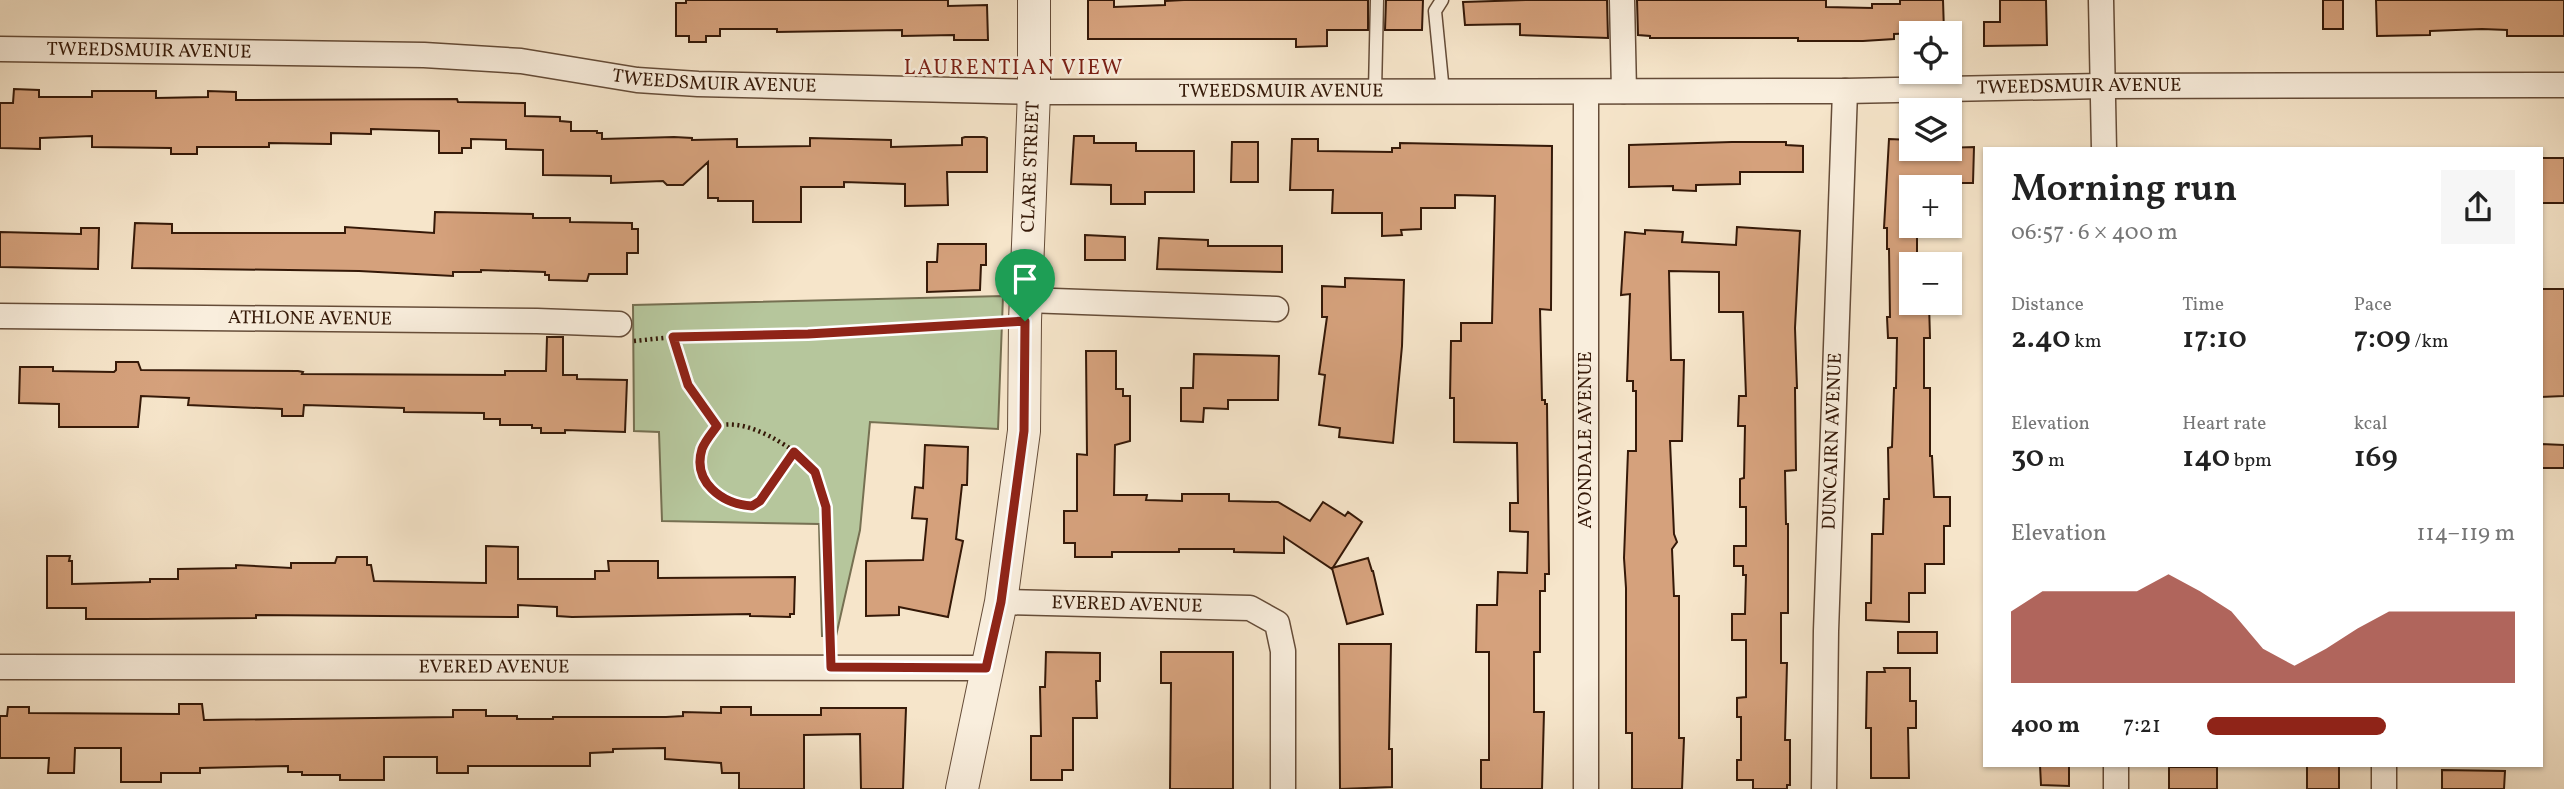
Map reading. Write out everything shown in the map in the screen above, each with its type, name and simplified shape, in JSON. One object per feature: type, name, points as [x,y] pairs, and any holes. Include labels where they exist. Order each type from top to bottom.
[{"type":"street","name":"CLARE STREET","points":[[962,789],[1001,602],[1024,431],[1025,310],[1034,92],[1034,0]]},
{"type":"street","points":[[1622,0],[1624,91]]},
{"type":"street","points":[[2101,0],[2104,147]]},
{"type":"street","name":"TWEEDSMUIR AVENUE","points":[[0,49],[424,55],[521,61],[637,80],[698,84],[1034,92],[1845,92],[2103,86],[2564,85]]},
{"type":"street","name":"AVONDALE AVENUE","points":[[1586,92],[1586,789]]},
{"type":"street","name":"DUNCAIRN AVENUE","points":[[1824,789],[1826,631],[1845,92]]},
{"type":"street","points":[[1025,310],[1276,309]]},
{"type":"street","name":"ATHLONE AVENUE","points":[[0,316],[619,324]]},
{"type":"street","name":"EVERED AVENUE","points":[[1001,602],[1252,609],[1277,624],[1283,651],[1283,789]]},
{"type":"street","name":"EVERED AVENUE","points":[[0,667],[986,668]]},
{"type":"street","points":[[2116,767],[2116,789]]},
{"type":"street","points":[[2384,767],[2384,789]]},
{"type":"lane","points":[[1375,91],[1377,0]]},
{"type":"lane","points":[[1442,0],[1435,11],[1443,92]]},
{"type":"path","points":[[619,324],[633,341],[673,337],[808,334],[1025,310]]},
{"type":"path","points":[[673,337],[688,385],[717,426]]},
{"type":"path","points":[[794,452],[760,501],[752,506],[718,496],[703,476],[700,459],[703,446],[717,426],[729,423],[761,431],[794,452],[815,472],[826,507],[831,667]]},
{"type":"green space","points":[[1003,296],[998,429],[870,422],[860,530],[836,636],[822,636],[819,524],[662,521],[659,432],[634,431],[633,305]]},
{"type":"building","points":[[686,0],[948,0],[948,6],[987,5],[988,40],[954,40],[954,35],[902,36],[902,30],[777,32],[777,29],[720,29],[720,36],[706,36],[706,42],[689,42],[689,36],[676,36],[676,3],[686,3]]},
{"type":"building","points":[[1088,0],[1114,0],[1114,7],[1165,5],[1165,1],[1184,0],[1368,0],[1368,30],[1327,30],[1327,46],[1296,47],[1296,39],[1088,39]]},
{"type":"building","points":[[1386,0],[1423,0],[1422,30],[1385,30]]},
{"type":"building","points":[[1607,0],[1608,38],[1520,35],[1520,24],[1465,25],[1463,2]]},
{"type":"building","points":[[1637,0],[1826,0],[1826,7],[1872,8],[1872,4],[1900,4],[1900,0],[1943,0],[1944,21],[1899,21],[1899,34],[1894,34],[1894,39],[1798,41],[1798,38],[1650,38],[1638,35]]},
{"type":"building","points":[[2000,0],[2046,0],[2047,45],[1984,46],[1984,22],[2000,22]]},
{"type":"building","points":[[2323,0],[2343,0],[2343,29],[2323,29]]},
{"type":"building","points":[[2376,0],[2564,0],[2564,36],[2507,36],[2507,30],[2482,29],[2430,31],[2430,35],[2377,36]]},
{"type":"building","points":[[14,89],[39,90],[39,97],[92,97],[92,91],[156,91],[156,98],[208,97],[208,91],[236,92],[236,100],[457,99],[458,102],[525,103],[525,116],[560,117],[560,121],[571,122],[571,131],[597,131],[602,133],[602,139],[737,139],[737,147],[810,146],[810,138],[891,140],[891,147],[962,145],[962,138],[984,137],[987,138],[987,172],[947,172],[948,205],[905,206],[905,184],[844,182],[844,187],[801,187],[801,222],[753,222],[753,201],[718,201],[718,198],[708,198],[708,162],[683,185],[667,185],[663,181],[611,183],[611,176],[543,175],[543,150],[506,149],[506,140],[471,139],[471,148],[462,148],[462,153],[439,153],[439,131],[371,129],[371,134],[331,133],[331,144],[269,143],[269,147],[197,147],[197,154],[171,154],[171,148],[92,147],[92,136],[40,138],[40,149],[0,148],[0,103],[13,103]]},
{"type":"building","points":[[1074,136],[1094,136],[1094,143],[1136,143],[1136,151],[1194,151],[1194,192],[1145,192],[1145,204],[1111,204],[1111,185],[1071,184]]},
{"type":"building","points":[[1292,139],[1318,139],[1318,151],[1392,152],[1392,148],[1400,148],[1400,143],[1552,146],[1551,310],[1540,309],[1542,400],[1547,404],[1549,574],[1545,574],[1545,591],[1540,591],[1540,652],[1534,652],[1534,712],[1544,712],[1542,789],[1481,789],[1481,760],[1489,760],[1489,652],[1476,652],[1477,605],[1497,605],[1498,572],[1527,573],[1528,532],[1510,531],[1510,503],[1518,503],[1517,443],[1454,442],[1454,398],[1450,398],[1451,341],[1461,341],[1461,323],[1492,323],[1495,196],[1455,195],[1455,208],[1421,208],[1421,229],[1401,230],[1402,235],[1382,236],[1382,213],[1332,213],[1333,190],[1290,190]]},
{"type":"building","points":[[1889,139],[1899,139],[1899,161],[1962,161],[1962,147],[1974,147],[1973,183],[1962,183],[1962,175],[1899,175],[1899,238],[1917,238],[1917,252],[1899,252],[1899,315],[1929,315],[1930,338],[1924,338],[1924,388],[1930,388],[1930,456],[1934,497],[1950,497],[1950,526],[1944,526],[1944,564],[1925,564],[1925,593],[1909,593],[1909,622],[1866,620],[1866,603],[1871,603],[1872,534],[1883,534],[1884,499],[1889,499],[1888,448],[1892,447],[1896,388],[1897,338],[1888,338],[1889,249],[1887,228],[1884,228]]},
{"type":"building","points":[[1232,142],[1258,142],[1258,182],[1231,182]]},
{"type":"building","points":[[1786,142],[1786,145],[1803,146],[1803,172],[1740,172],[1740,184],[1696,185],[1696,191],[1673,190],[1673,186],[1629,187],[1629,145]]},
{"type":"building","points":[[2543,158],[2564,158],[2564,203],[2543,203]]},
{"type":"building","points":[[435,212],[533,214],[533,218],[570,218],[570,222],[632,223],[632,229],[638,229],[638,253],[627,253],[627,274],[589,274],[587,281],[549,280],[549,275],[545,275],[545,272],[481,270],[453,272],[453,276],[359,271],[132,268],[135,223],[172,224],[172,233],[345,233],[345,227],[434,233]]},
{"type":"building","points":[[1737,227],[1800,231],[1795,328],[1796,470],[1785,471],[1788,613],[1781,613],[1781,663],[1787,663],[1785,740],[1790,740],[1790,785],[1787,785],[1787,789],[1753,789],[1753,780],[1737,780],[1737,760],[1741,760],[1741,717],[1737,717],[1737,698],[1746,697],[1746,640],[1732,640],[1732,614],[1745,614],[1746,575],[1743,575],[1743,566],[1734,566],[1734,546],[1746,546],[1746,507],[1740,507],[1740,479],[1744,478],[1745,426],[1738,426],[1739,396],[1746,396],[1743,312],[1719,312],[1719,272],[1669,271],[1671,360],[1684,360],[1682,441],[1670,441],[1674,534],[1677,542],[1672,549],[1674,596],[1679,596],[1679,738],[1684,738],[1682,789],[1632,789],[1632,733],[1626,733],[1624,558],[1628,451],[1636,451],[1636,391],[1633,391],[1633,381],[1627,381],[1630,294],[1621,295],[1625,232],[1683,232],[1682,242],[1736,245]]},
{"type":"building","points":[[81,228],[99,228],[98,269],[0,267],[0,232],[81,234]]},
{"type":"building","points":[[1085,235],[1125,237],[1125,260],[1085,260]]},
{"type":"building","points":[[1159,238],[1208,240],[1208,246],[1282,246],[1282,272],[1157,269]]},
{"type":"building","points":[[938,244],[986,244],[986,265],[981,265],[980,290],[927,292],[927,262],[937,262]]},
{"type":"building","points":[[1345,278],[1404,280],[1402,346],[1393,443],[1339,437],[1340,428],[1319,425],[1325,375],[1319,374],[1327,317],[1322,317],[1322,286],[1345,287]]},
{"type":"building","points":[[2543,289],[2564,289],[2564,396],[2543,397]]},
{"type":"building","points":[[547,337],[563,337],[563,375],[577,375],[577,379],[627,380],[625,432],[565,430],[565,433],[541,433],[541,428],[532,428],[532,425],[500,425],[500,419],[484,419],[484,413],[404,412],[404,408],[304,405],[303,416],[282,416],[282,409],[188,405],[189,398],[141,396],[138,427],[59,427],[59,404],[19,403],[20,367],[53,367],[53,371],[114,372],[116,362],[138,362],[141,370],[505,375],[505,371],[546,371]]},
{"type":"building","points":[[1086,351],[1116,351],[1116,389],[1123,389],[1123,396],[1130,396],[1130,441],[1115,445],[1114,495],[1147,495],[1146,500],[1182,501],[1182,494],[1229,494],[1229,501],[1278,502],[1310,521],[1323,502],[1345,516],[1348,512],[1362,522],[1332,569],[1284,537],[1284,553],[1179,549],[1179,552],[1112,552],[1112,557],[1075,557],[1075,543],[1064,543],[1064,511],[1077,511],[1077,454],[1087,455]]},
{"type":"building","points":[[1194,354],[1279,356],[1278,400],[1228,400],[1228,409],[1204,408],[1203,422],[1181,421],[1181,388],[1193,388]]},
{"type":"building","points":[[2543,444],[2564,445],[2564,468],[2543,468]]},
{"type":"building","points":[[925,445],[968,447],[967,485],[962,485],[956,539],[963,541],[948,617],[899,607],[899,615],[866,616],[866,561],[923,560],[927,519],[912,518],[915,487],[923,488]]},
{"type":"building","points":[[486,546],[518,547],[518,579],[595,579],[595,571],[609,571],[608,561],[658,561],[658,578],[795,577],[794,614],[790,614],[790,617],[750,614],[572,617],[557,616],[557,607],[518,605],[518,617],[256,615],[256,618],[86,619],[86,608],[47,608],[47,556],[70,556],[72,584],[178,579],[178,569],[236,568],[236,565],[291,568],[291,563],[335,563],[337,557],[367,557],[367,565],[371,565],[374,581],[486,583]]},
{"type":"building","points":[[1368,558],[1383,614],[1347,624],[1332,568]]},
{"type":"building","points":[[1898,632],[1937,632],[1937,653],[1898,653]]},
{"type":"building","points":[[1339,644],[1391,644],[1389,749],[1392,749],[1392,787],[1340,789]]},
{"type":"building","points":[[1046,652],[1100,653],[1100,681],[1096,681],[1097,718],[1073,718],[1073,770],[1062,770],[1062,780],[1031,780],[1031,736],[1041,736],[1040,687],[1045,687]]},
{"type":"building","points":[[1161,652],[1233,652],[1233,789],[1170,789],[1171,683],[1161,683]]},
{"type":"building","points":[[1884,668],[1910,668],[1910,701],[1916,701],[1916,728],[1908,728],[1909,778],[1871,778],[1871,728],[1866,728],[1867,672],[1885,672]]},
{"type":"building","points":[[179,704],[202,704],[204,720],[453,717],[453,710],[486,710],[486,716],[517,716],[517,719],[553,719],[683,716],[683,712],[721,713],[721,707],[751,707],[751,715],[821,715],[821,708],[906,708],[903,789],[861,789],[860,734],[804,735],[804,789],[739,789],[739,773],[722,773],[721,763],[665,759],[665,748],[613,749],[613,752],[590,753],[590,766],[468,766],[468,773],[437,773],[437,757],[384,757],[384,780],[340,780],[340,775],[302,775],[302,772],[288,772],[288,766],[200,768],[200,773],[161,773],[161,782],[121,782],[121,748],[75,748],[74,773],[48,773],[49,758],[0,758],[0,716],[7,716],[8,707],[29,707],[29,713],[179,714]]},
{"type":"building","points":[[2040,767],[2069,767],[2069,786],[2041,785]]},
{"type":"building","points":[[2169,767],[2217,767],[2217,789],[2169,789]]},
{"type":"building","points":[[2307,767],[2339,767],[2339,789],[2307,789]]},
{"type":"building","points":[[2442,770],[2505,771],[2504,789],[2442,789]]},
{"type":"district","name":"LAURENTIAN VIEW","points":[[1014,68]]},
{"type":"route","points":[[1025,321],[1024,431],[1001,602],[986,668],[831,667],[826,507],[815,472],[794,452],[760,501],[752,506],[740,505],[718,496],[703,476],[700,459],[703,446],[717,426],[688,385],[673,337],[808,334],[1025,321]]}]
